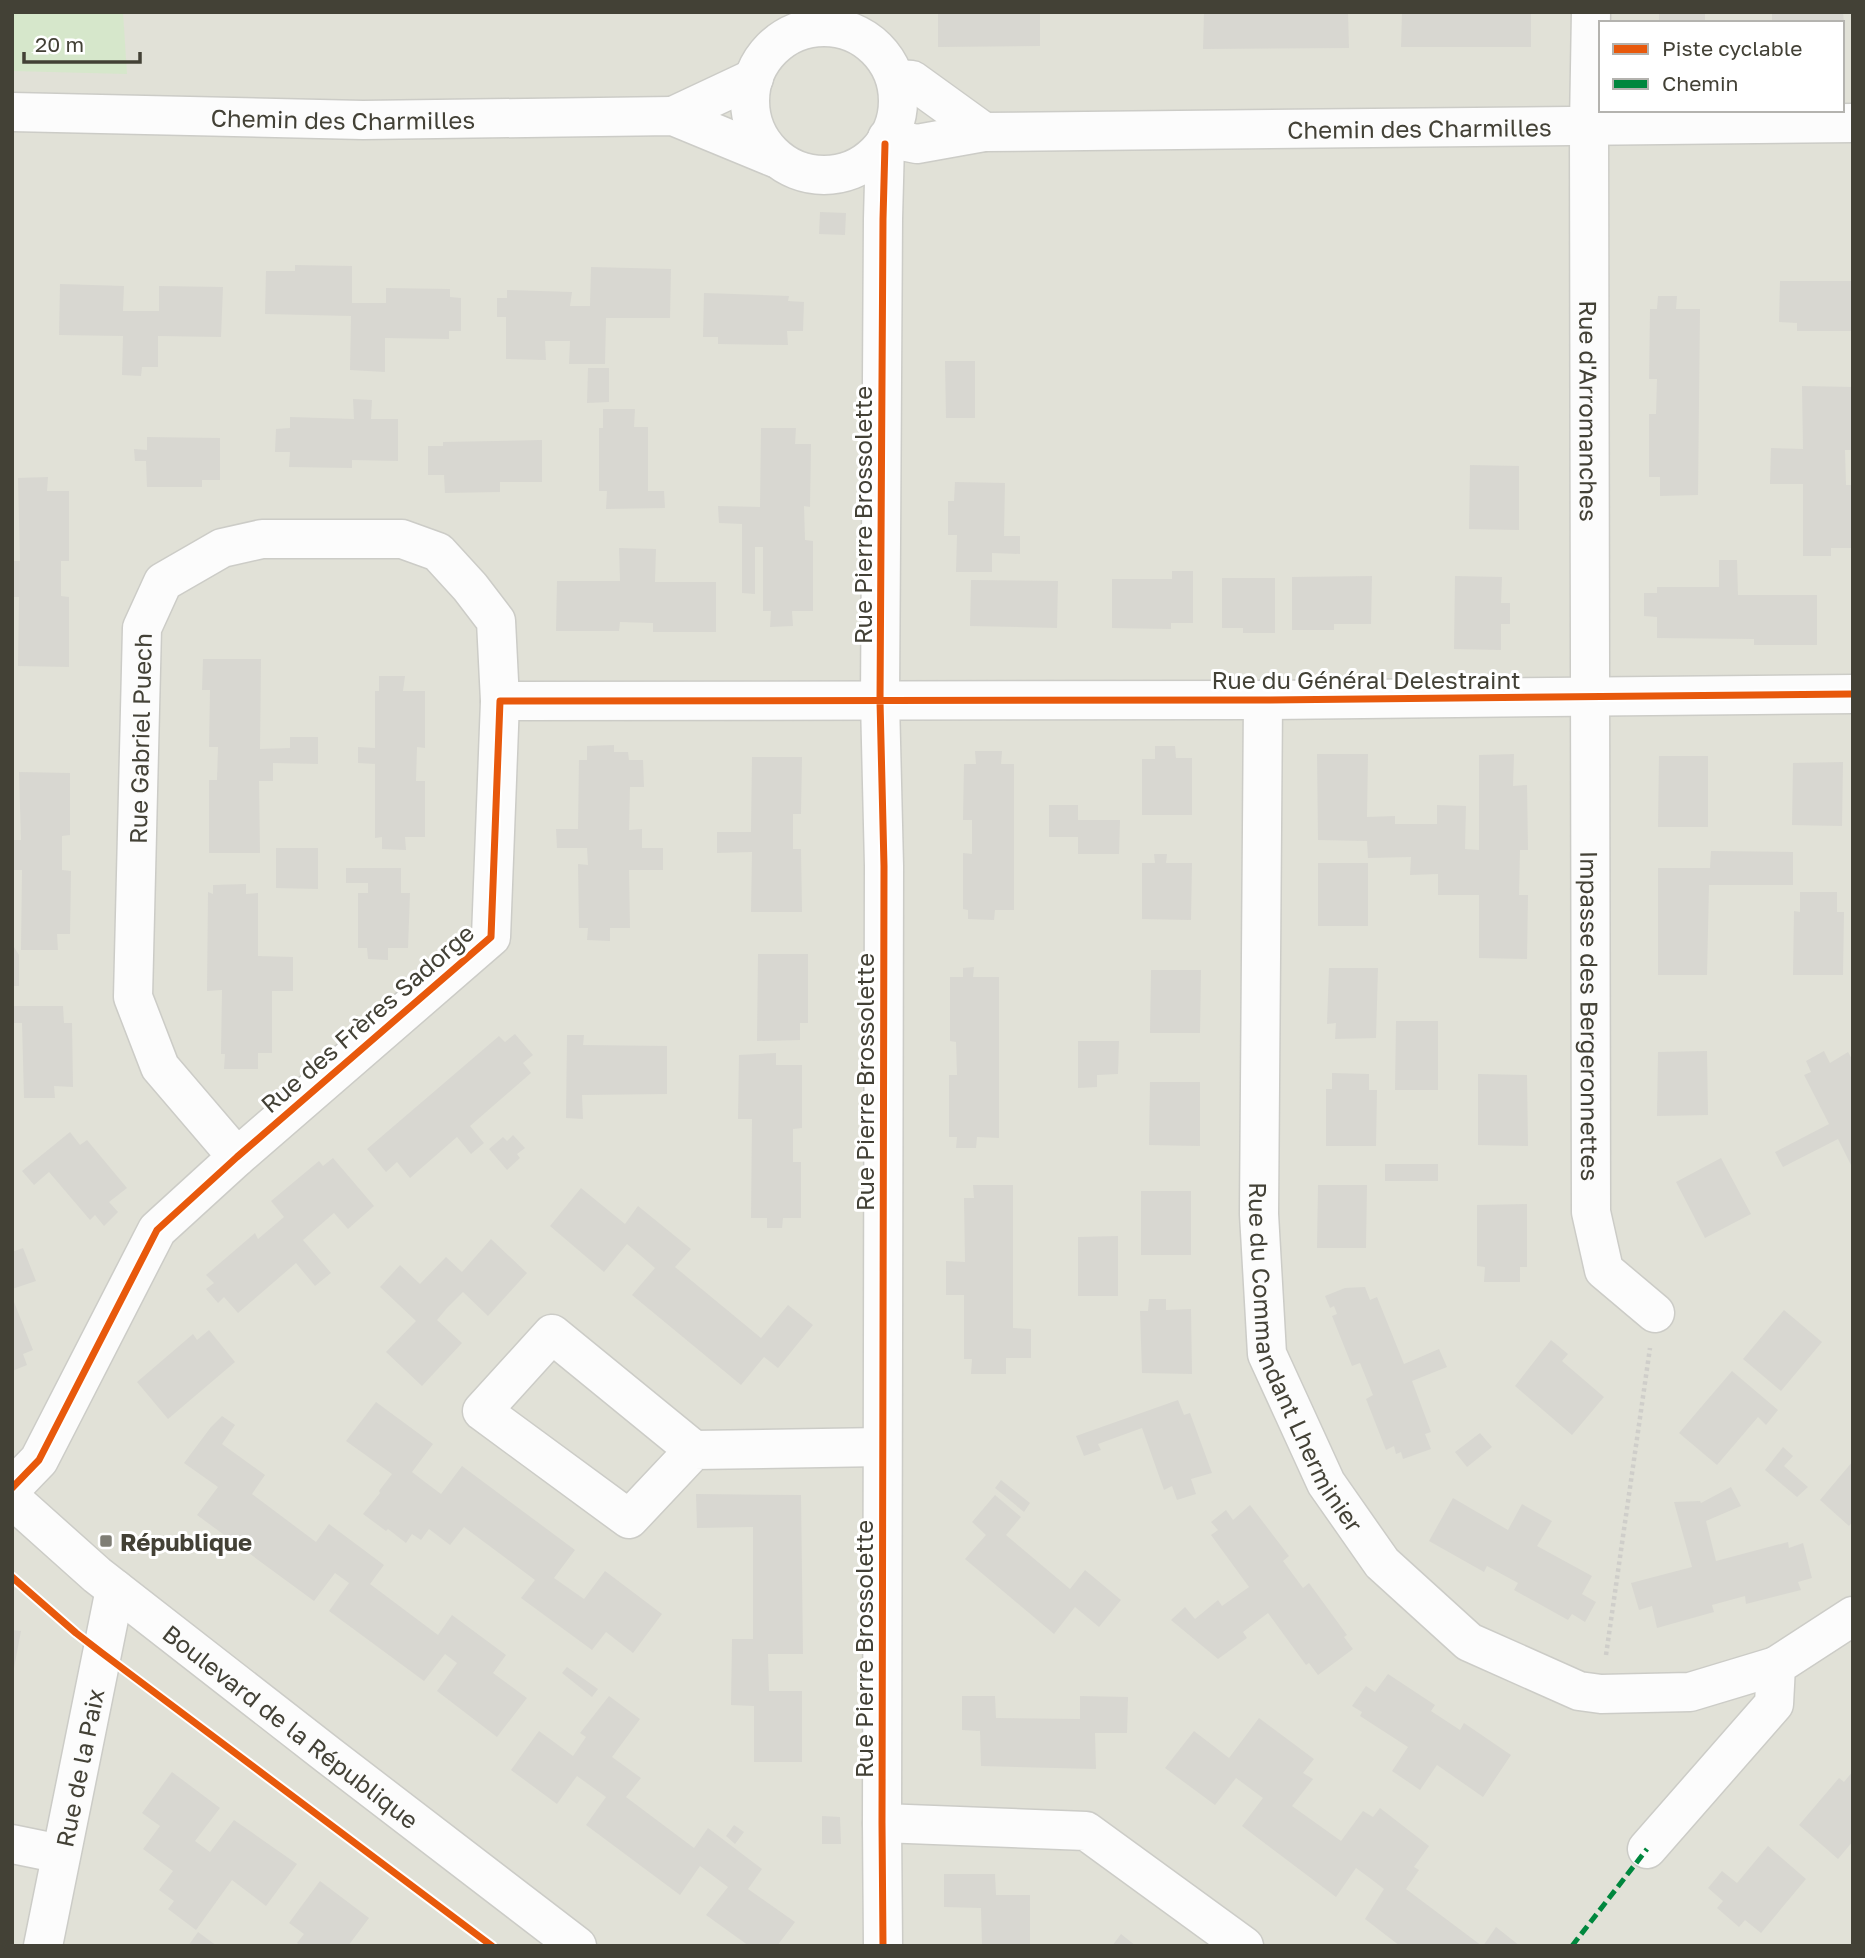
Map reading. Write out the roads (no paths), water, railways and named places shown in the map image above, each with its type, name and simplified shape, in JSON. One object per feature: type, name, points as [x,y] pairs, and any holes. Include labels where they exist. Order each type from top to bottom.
[{"type":"street","points":[[866,12],[887,65],[899,100],[897,120],[886,141],[868,161],[847,172],[822,175],[797,171],[775,158],[759,139],[750,115],[749,91],[756,68],[793,23],[811,27],[835,27],[856,33],[873,44],[887,65],[984,132]]},
{"type":"street","name":"Rue d'Arromanches","points":[[1590,697],[1591,12]]},
{"type":"street","name":"Chemin des Charmilles","points":[[673,116],[754,78]]},
{"type":"street","name":"Chemin des Charmilles","points":[[12,113],[363,120],[673,116],[775,158]]},
{"type":"street","name":"Chemin des Charmilles","points":[[886,141],[916,144],[984,132],[1853,123]]},
{"type":"street","name":"Rue Pierre Brossolette","points":[[883,1946],[884,866],[880,701],[883,219],[886,141]]},
{"type":"street","points":[[847,172],[883,219]]},
{"type":"street","name":"Rue Gabriel Puech","points":[[237,1157],[160,1067],[133,997],[142,628],[163,582],[222,548],[262,539],[402,539],[438,552],[496,621],[500,701]]},
{"type":"street","name":"Rue du Général Delestraint","points":[[880,701],[1853,694]]},
{"type":"street","name":"Impasse des Bergeronnettes","points":[[1590,697],[1591,1212],[1604,1270],[1655,1313]]},
{"type":"street","name":"Rue du Commandant Lherminier","points":[[1263,700],[1259,1214],[1267,1354],[1326,1483],[1382,1563],[1469,1642],[1579,1691],[1601,1694],[1690,1692],[1776,1666],[1853,1616]]},
{"type":"street","points":[[500,701],[880,701]]},
{"type":"street","name":"Rue des Frères Sadorge","points":[[12,1488],[38,1460],[157,1230],[237,1157],[491,937],[500,701]]},
{"type":"street","points":[[694,1450],[629,1519],[482,1411],[552,1334],[694,1450],[882,1447]]},
{"type":"street","name":"Boulevard de la République","points":[[12,1499],[97,1575],[576,1946]]},
{"type":"street","name":"Rue de la Paix","points":[[43,1946],[115,1589]]},
{"type":"street","points":[[1647,1849],[1774,1704],[1776,1666]]},
{"type":"street","points":[[882,1824],[1086,1831],[1244,1946]]},
{"type":"street","points":[[12,1844],[61,1854]]},
{"type":"place","name":"République","points":[[106,1541]]}]
